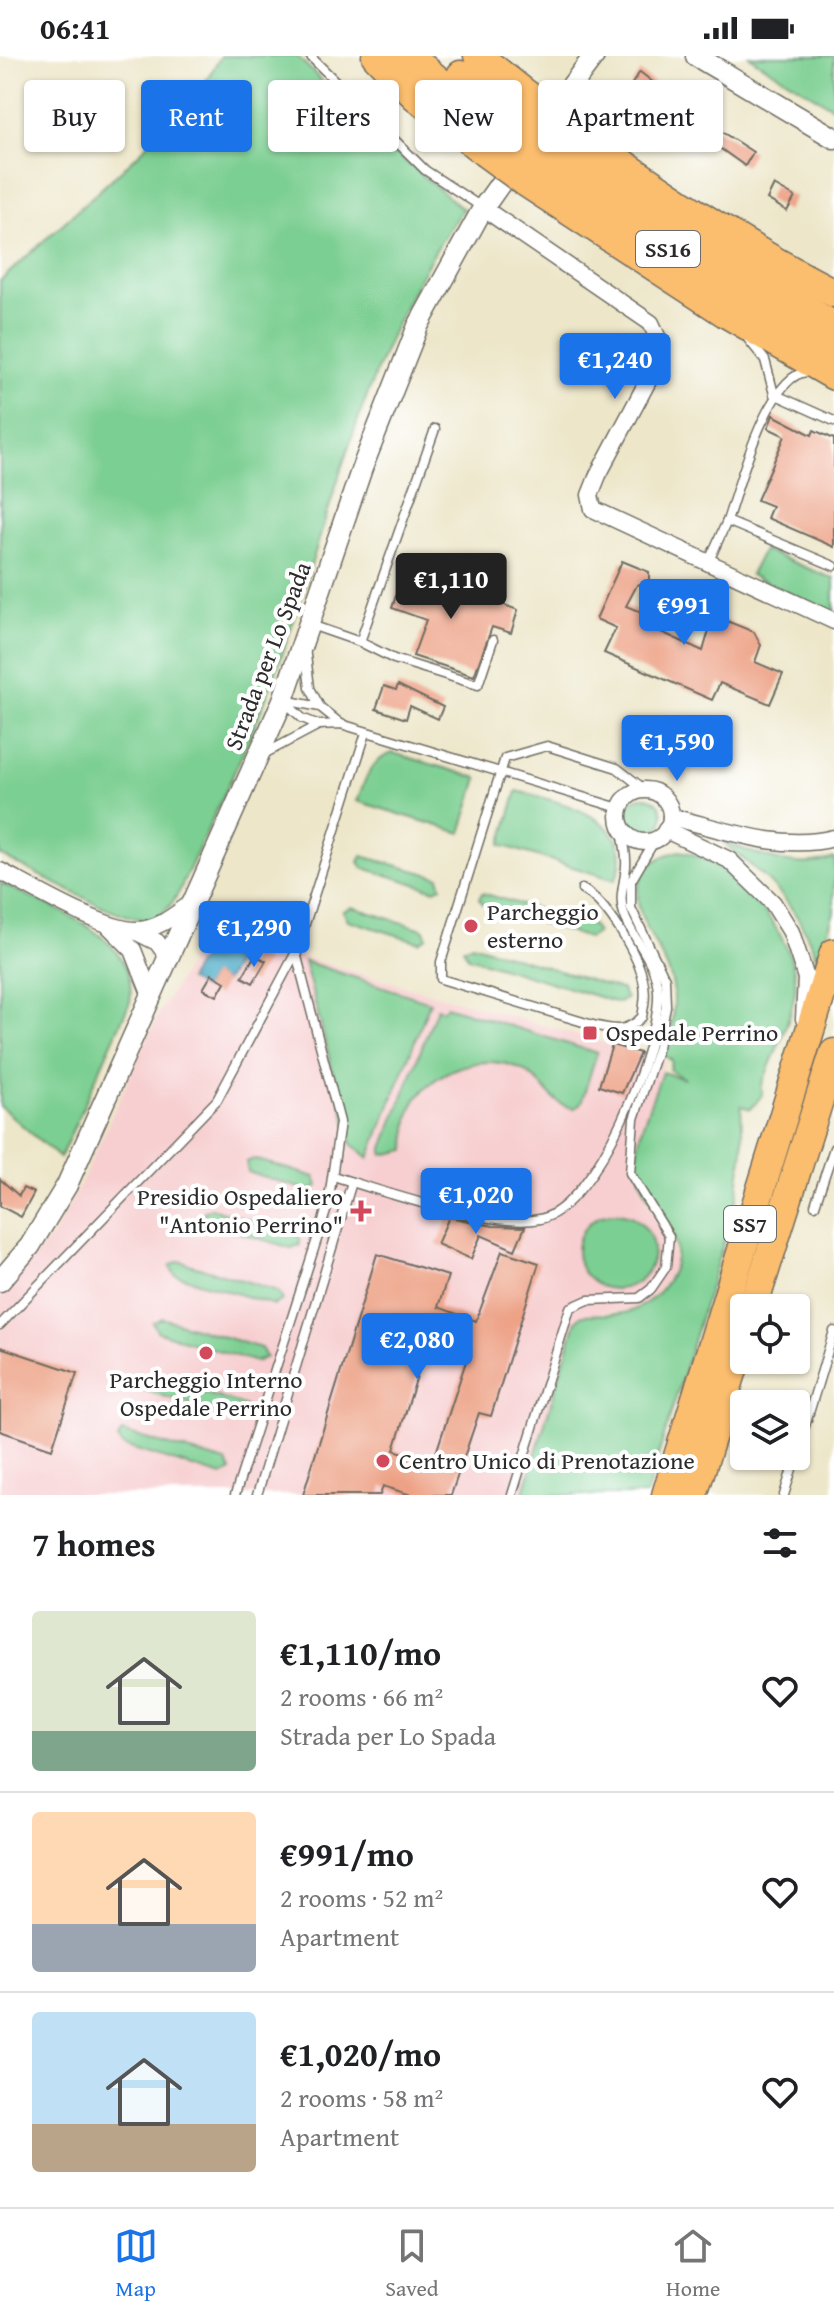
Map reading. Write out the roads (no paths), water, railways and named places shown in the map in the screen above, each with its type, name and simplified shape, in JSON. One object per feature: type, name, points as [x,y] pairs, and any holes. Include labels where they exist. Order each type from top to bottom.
[{"type":"highway","points":[[376,56],[415,96]]},
{"type":"highway","name":"SS16","points":[[409,56],[443,80]]},
{"type":"highway","name":"SS16","points":[[438,56],[462,80]]},
{"type":"highway","points":[[478,56],[488,80]]},
{"type":"highway","points":[[522,135],[546,153],[727,314],[833,367]]},
{"type":"highway","name":"SS16","points":[[522,135],[670,251],[803,321],[834,326]]},
{"type":"highway","points":[[546,153],[661,191],[752,249],[834,293]]},
{"type":"highway","name":"SS16","points":[[803,321],[833,367]]},
{"type":"highway","name":"SS7","points":[[666,1495],[834,953]]},
{"type":"highway","name":"SS7","points":[[757,1294],[834,1053]]},
{"type":"highway","points":[[693,1495],[732,1374]]},
{"type":"street","name":"Strada per Lo Spada","points":[[0,1281],[30,1246],[67,1185],[258,758],[308,631],[388,396],[418,326],[483,208],[594,56]]},
{"type":"street","points":[[696,56],[834,138]]},
{"type":"street","points":[[483,208],[651,323],[659,341],[659,360],[590,495],[593,509],[834,621]]},
{"type":"street","points":[[664,829],[666,800],[652,790],[644,789],[629,795],[620,816],[624,832],[638,841],[664,829],[811,844],[834,838]]},
{"type":"street","points":[[664,829],[729,860],[773,903],[791,932],[806,978],[801,1057]]},
{"type":"street","points":[[0,871],[108,925],[135,931],[157,942],[168,957]]},
{"type":"street","points":[[135,931],[170,919],[193,902]]},
{"type":"street","points":[[108,925],[133,950],[151,996]]},
{"type":"street","points":[[133,950],[168,957]]},
{"type":"lane","points":[[310,56],[425,170],[483,208]]},
{"type":"lane","points":[[727,314],[765,360],[774,394]]},
{"type":"lane","points":[[708,564],[774,394],[804,371],[833,367]]},
{"type":"lane","points":[[774,394],[834,421]]},
{"type":"lane","points":[[360,642],[435,429]]},
{"type":"lane","points":[[727,521],[834,566]]},
{"type":"lane","points":[[320,707],[305,671],[308,631],[360,642],[394,659],[478,685],[493,640]]},
{"type":"lane","points":[[283,700],[320,707],[341,724],[499,771],[620,816],[626,848],[621,891],[624,914],[652,962],[658,992],[649,1050],[619,1131],[559,1211],[541,1219],[507,1219],[459,1211],[333,1176]]},
{"type":"lane","points":[[283,700],[302,718],[319,725],[341,724]]},
{"type":"lane","points":[[258,758],[319,725]]},
{"type":"lane","points":[[0,1325],[217,1100],[296,952],[366,733]]},
{"type":"lane","points":[[582,889],[596,896],[626,941],[644,980],[642,1017],[631,1028],[616,1030],[593,1025],[441,979],[441,962],[505,758],[547,746],[617,768],[644,789]]},
{"type":"lane","points":[[512,1495],[570,1308],[588,1300],[639,1298],[651,1289],[666,1267],[669,1236],[630,1173],[634,1119],[658,1047],[666,1006],[665,979],[631,908],[631,881],[664,829]]},
{"type":"lane","points":[[235,1495],[328,1205],[340,1122],[296,952]]},
{"type":"lane","points":[[815,1205],[834,1148]]},
{"type":"lane","points":[[257,1495],[352,1182]]},
{"type":"lane","points":[[784,1495],[834,1331]]},
{"type":"water","points":[[212,940],[241,954],[225,982],[212,975],[203,989],[188,980]]},
{"type":"place","name":"Parcheggio esterno","points":[[471,926]]},
{"type":"place","name":"Ospedale Perrino","points":[[590,1033]]},
{"type":"place","name":"Presidio Ospedaliero \"Antonio Perrino\"","points":[[361,1211]]},
{"type":"place","name":"Parcheggio Interno Ospedale Perrino","points":[[206,1353]]},
{"type":"place","name":"Centro Unico di Prenotazione","points":[[383,1461]]}]
